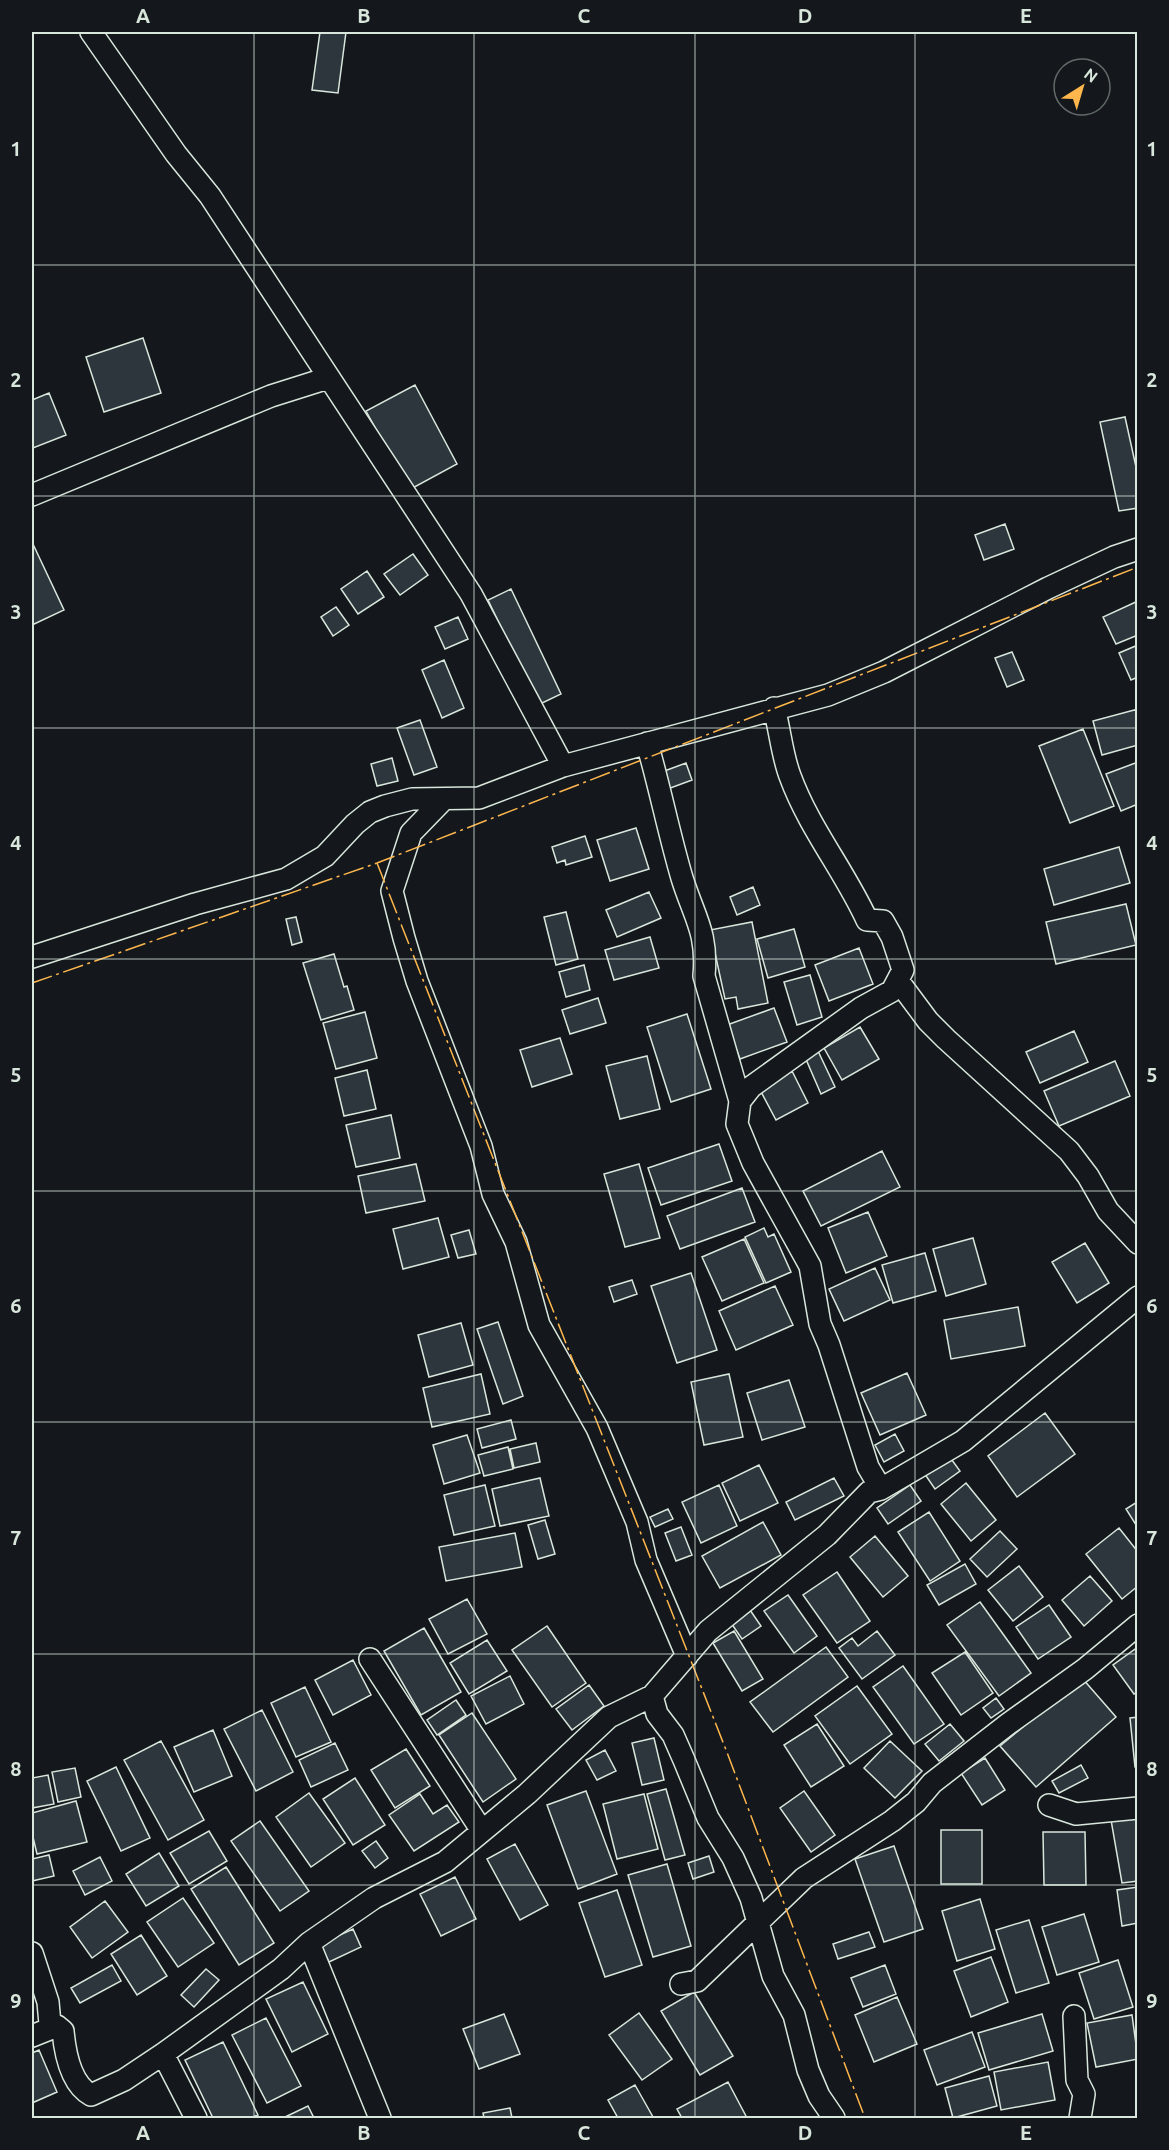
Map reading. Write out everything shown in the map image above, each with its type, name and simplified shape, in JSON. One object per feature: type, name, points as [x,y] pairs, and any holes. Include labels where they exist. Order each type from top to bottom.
[{"type":"street","points":[[91,32],[176,154],[210,196],[471,594],[563,766]]},
{"type":"street","points":[[32,495],[271,396],[328,378]]},
{"type":"street","points":[[32,957],[185,908],[286,879],[325,856],[370,813],[412,800],[479,798],[563,766],[828,695],[884,672],[1114,556],[1137,549]]},
{"type":"street","points":[[740,1101],[751,1087],[861,1008],[892,991],[899,982],[903,969],[892,937],[882,921],[867,920],[857,898],[817,833],[789,775],[774,708]]},
{"type":"street","points":[[647,743],[682,879],[702,930],[705,957],[704,976],[740,1101],[737,1124],[753,1163],[810,1266],[820,1324],[829,1345],[868,1467],[881,1489]]},
{"type":"street","points":[[444,799],[411,833],[392,891],[404,938],[420,990],[481,1146],[494,1194],[516,1242],[539,1325],[597,1428],[637,1522],[646,1560],[687,1656]]},
{"type":"street","points":[[899,982],[934,1027],[1069,1151],[1088,1176],[1108,1211],[1137,1243]]},
{"type":"street","points":[[32,1953],[48,2002],[50,2024],[63,2031],[70,2064],[81,2089],[91,2095],[124,2080],[281,1969],[309,1943],[374,1898],[445,1862],[535,1787],[609,1717],[652,1696],[708,1631],[827,1535],[870,1492],[881,1489],[963,1442],[1081,1341],[1137,1297]]},
{"type":"street","points":[[681,1984],[697,1981],[804,1878],[891,1821],[916,1802],[932,1783],[1008,1724],[1085,1669],[1137,1625]]},
{"type":"street","points":[[370,1659],[482,1831]]},
{"type":"street","points":[[652,1696],[657,1714],[673,1735],[708,1818],[733,1858],[752,1898],[773,1976],[794,2015],[808,2070],[819,2096],[834,2118]]},
{"type":"street","points":[[1049,1805],[1076,1814],[1137,1808]]},
{"type":"street","points":[[309,1943],[380,2118]]},
{"type":"street","points":[[1074,2016],[1077,2080],[1084,2094],[1080,2118]]},
{"type":"street","points":[[32,2037],[57,2026]]},
{"type":"street","points":[[163,2054],[196,2118]]},
{"type":"building","points":[[320,32],[346,32],[338,93],[312,90]]},
{"type":"building","points":[[143,338],[161,393],[104,412],[86,357]]},
{"type":"building","points":[[415,385],[457,464],[409,490],[366,411]]},
{"type":"building","points":[[49,393],[66,435],[33,448],[32,400]]},
{"type":"building","points":[[1125,417],[1138,476],[1138,508],[1119,511],[1100,422]]},
{"type":"building","points":[[1005,524],[1014,549],[984,560],[975,535]]},
{"type":"building","points":[[32,542],[64,610],[32,625]]},
{"type":"building","points":[[413,554],[428,575],[400,595],[384,574]]},
{"type":"building","points":[[367,571],[384,597],[358,614],[341,589]]},
{"type":"building","points":[[511,589],[561,694],[538,705],[488,600]]},
{"type":"building","points":[[1138,601],[1138,635],[1116,644],[1103,617]]},
{"type":"building","points":[[336,607],[349,625],[333,636],[321,617]]},
{"type":"building","points":[[458,617],[468,639],[445,649],[435,627]]},
{"type":"building","points":[[1138,645],[1138,677],[1131,680],[1119,653]]},
{"type":"building","points":[[1012,652],[1024,680],[1007,687],[995,658]]},
{"type":"building","points":[[444,660],[464,708],[442,718],[422,670]]},
{"type":"building","points":[[1138,709],[1138,745],[1102,755],[1093,721]]},
{"type":"building","points":[[420,720],[437,767],[414,775],[397,728]]},
{"type":"building","points":[[1083,729],[1114,806],[1070,823],[1039,746]]},
{"type":"building","points":[[392,758],[398,781],[377,786],[371,764]]},
{"type":"building","points":[[1138,762],[1138,804],[1121,811],[1106,774]]},
{"type":"building","points":[[686,763],[692,780],[665,790],[659,773]]},
{"type":"building","points":[[636,828],[649,869],[610,881],[597,840]]},
{"type":"building","points":[[585,836],[592,857],[566,865],[565,860],[557,863],[552,847]]},
{"type":"building","points":[[1119,847],[1130,883],[1054,905],[1044,869]]},
{"type":"building","points":[[753,887],[760,905],[737,915],[730,897]]},
{"type":"building","points":[[649,892],[661,918],[617,937],[606,910]]},
{"type":"building","points":[[1126,904],[1136,945],[1056,964],[1046,922]]},
{"type":"building","points":[[566,912],[578,959],[556,965],[544,917]]},
{"type":"building","points":[[296,917],[302,942],[292,945],[286,919]]},
{"type":"building","points":[[752,922],[768,1003],[738,1009],[736,997],[725,999],[710,930]]},
{"type":"building","points":[[794,929],[805,967],[768,978],[757,939]]},
{"type":"building","points":[[650,937],[659,968],[614,980],[605,950]]},
{"type":"building","points":[[859,948],[873,984],[829,1001],[815,965]]},
{"type":"building","points":[[334,954],[354,1010],[321,1020],[303,963]]},
{"type":"building","points":[[584,965],[590,990],[566,997],[559,972]]},
{"type":"building","points":[[810,975],[822,1017],[797,1025],[784,982]]},
{"type":"building","points":[[598,998],[606,1023],[570,1034],[562,1010]]},
{"type":"building","points":[[774,1008],[787,1042],[740,1059],[727,1025]]},
{"type":"building","points":[[365,1012],[377,1058],[336,1069],[323,1023]]},
{"type":"building","points":[[687,1014],[711,1089],[671,1102],[647,1027]]},
{"type":"building","points":[[860,1027],[879,1059],[842,1080],[824,1048]]},
{"type":"building","points":[[1074,1031],[1088,1062],[1040,1083],[1026,1052]]},
{"type":"building","points":[[560,1038],[572,1074],[532,1087],[520,1050]]},
{"type":"building","points":[[818,1051],[835,1087],[821,1094],[805,1057]]},
{"type":"building","points":[[647,1056],[660,1109],[620,1119],[606,1066]]},
{"type":"building","points":[[1115,1061],[1130,1096],[1059,1126],[1044,1091]]},
{"type":"building","points":[[367,1070],[376,1109],[344,1116],[335,1078]]},
{"type":"building","points":[[792,1071],[808,1103],[776,1120],[759,1088]]},
{"type":"building","points":[[391,1115],[400,1158],[356,1167],[346,1125]]},
{"type":"building","points":[[719,1144],[732,1181],[661,1205],[648,1168]]},
{"type":"building","points":[[882,1151],[900,1187],[821,1226],[803,1191]]},
{"type":"building","points":[[416,1164],[425,1201],[366,1213],[358,1176]]},
{"type":"building","points":[[639,1164],[660,1238],[625,1247],[604,1174]]},
{"type":"building","points":[[742,1188],[755,1222],[680,1249],[667,1216]]},
{"type":"building","points":[[868,1212],[887,1256],[846,1273],[828,1228]]},
{"type":"building","points":[[438,1218],[449,1257],[403,1269],[393,1229]]},
{"type":"building","points":[[764,1228],[768,1237],[774,1234],[791,1272],[766,1283],[745,1237]]},
{"type":"building","points":[[469,1230],[476,1254],[458,1258],[451,1235]]},
{"type":"building","points":[[973,1238],[986,1284],[946,1296],[933,1249]]},
{"type":"building","points":[[744,1239],[764,1283],[722,1301],[702,1257]]},
{"type":"building","points":[[1085,1243],[1109,1283],[1077,1303],[1052,1262]]},
{"type":"building","points":[[925,1253],[936,1291],[893,1303],[882,1265]]},
{"type":"building","points":[[875,1268],[890,1300],[844,1321],[829,1289]]},
{"type":"building","points":[[691,1273],[717,1350],[677,1363],[651,1286]]},
{"type":"building","points":[[632,1280],[637,1294],[614,1302],[609,1287]]},
{"type":"building","points":[[775,1286],[793,1325],[736,1350],[719,1311]]},
{"type":"building","points":[[1018,1307],[1025,1346],[951,1359],[944,1320]]},
{"type":"building","points":[[498,1322],[523,1396],[503,1404],[477,1329]]},
{"type":"building","points":[[461,1323],[473,1365],[429,1377],[418,1335]]},
{"type":"building","points":[[907,1373],[926,1415],[880,1435],[861,1393]]},
{"type":"building","points":[[481,1374],[490,1414],[432,1427],[423,1388]]},
{"type":"building","points":[[729,1374],[743,1437],[704,1445],[691,1382]]},
{"type":"building","points":[[789,1380],[805,1427],[762,1440],[747,1393]]},
{"type":"building","points":[[1045,1413],[1075,1454],[1017,1497],[988,1456]]},
{"type":"building","points":[[511,1420],[516,1439],[482,1448],[477,1429]]},
{"type":"building","points":[[895,1434],[904,1451],[884,1462],[875,1445]]},
{"type":"building","points":[[467,1435],[480,1473],[444,1484],[433,1445]]},
{"type":"building","points":[[536,1443],[540,1462],[514,1468],[510,1449]]},
{"type":"building","points":[[508,1447],[513,1469],[484,1476],[478,1455]]},
{"type":"building","points":[[949,1456],[960,1471],[935,1489],[924,1473]]},
{"type":"building","points":[[759,1465],[778,1503],[740,1521],[722,1483]]},
{"type":"building","points":[[540,1478],[549,1516],[500,1526],[492,1489]]},
{"type":"building","points":[[834,1478],[844,1496],[795,1520],[786,1502]]},
{"type":"building","points":[[966,1483],[996,1520],[971,1541],[941,1504]]},
{"type":"building","points":[[485,1485],[495,1526],[454,1535],[444,1495]]},
{"type":"building","points":[[719,1485],[737,1526],[701,1543],[682,1502]]},
{"type":"building","points":[[910,1485],[921,1501],[888,1524],[877,1508]]},
{"type":"building","points":[[1138,1502],[1138,1528],[1126,1509]]},
{"type":"building","points":[[668,1509],[673,1519],[655,1527],[650,1517]]},
{"type":"building","points":[[929,1512],[960,1561],[930,1581],[898,1532]]},
{"type":"building","points":[[545,1520],[555,1554],[538,1559],[528,1525]]},
{"type":"building","points":[[763,1522],[781,1555],[720,1588],[702,1556]]},
{"type":"building","points":[[681,1527],[692,1555],[676,1561],[665,1533]]},
{"type":"building","points":[[1119,1528],[1138,1552],[1138,1586],[1122,1599],[1086,1554]]},
{"type":"building","points":[[1000,1531],[1017,1549],[987,1577],[970,1559]]},
{"type":"building","points":[[515,1533],[522,1567],[446,1581],[439,1547]]},
{"type":"building","points":[[875,1536],[908,1576],[883,1597],[850,1557]]},
{"type":"building","points":[[965,1564],[976,1584],[939,1605],[927,1585]]},
{"type":"building","points":[[1019,1566],[1043,1597],[1013,1621],[988,1590]]},
{"type":"building","points":[[837,1572],[870,1621],[837,1643],[803,1595]]},
{"type":"building","points":[[1090,1576],[1112,1601],[1084,1626],[1062,1600]]},
{"type":"building","points":[[788,1595],[817,1636],[794,1653],[764,1611]]},
{"type":"building","points":[[467,1599],[487,1634],[448,1654],[429,1619]]},
{"type":"building","points":[[980,1602],[1031,1673],[999,1696],[947,1625]]},
{"type":"building","points":[[1049,1605],[1071,1637],[1038,1659],[1016,1627]]},
{"type":"building","points":[[750,1610],[761,1626],[742,1639],[731,1623]]},
{"type":"building","points":[[547,1626],[586,1683],[552,1707],[512,1650]]},
{"type":"building","points":[[424,1628],[461,1692],[421,1715],[384,1651]]},
{"type":"building","points":[[734,1631],[763,1679],[742,1691],[713,1643]]},
{"type":"building","points":[[877,1631],[895,1655],[862,1679],[839,1648],[852,1638],[858,1646]]},
{"type":"building","points":[[487,1640],[507,1671],[469,1694],[450,1663]]},
{"type":"building","points":[[826,1647],[848,1677],[773,1732],[750,1702]]},
{"type":"building","points":[[1138,1647],[1138,1692],[1134,1694],[1113,1665]]},
{"type":"building","points":[[965,1652],[993,1693],[961,1715],[932,1673]]},
{"type":"building","points":[[353,1660],[371,1695],[333,1715],[315,1680]]},
{"type":"building","points":[[903,1666],[944,1724],[914,1744],[873,1687]]},
{"type":"building","points":[[510,1676],[524,1704],[486,1724],[471,1696]]},
{"type":"building","points":[[1082,1678],[1116,1717],[1036,1787],[1000,1746]]},
{"type":"building","points":[[589,1685],[604,1706],[572,1730],[556,1709]]},
{"type":"building","points":[[857,1686],[892,1734],[850,1764],[815,1716]]},
{"type":"building","points":[[305,1687],[331,1742],[296,1757],[271,1703]]},
{"type":"building","points":[[996,1698],[1004,1709],[991,1718],[983,1708]]},
{"type":"building","points":[[456,1700],[466,1715],[437,1735],[427,1720]]},
{"type":"building","points":[[262,1710],[293,1772],[256,1791],[224,1729]]},
{"type":"building","points":[[472,1713],[516,1779],[483,1802],[439,1735]]},
{"type":"building","points":[[1138,1717],[1138,1767],[1135,1767],[1130,1718]]},
{"type":"building","points":[[817,1724],[844,1766],[811,1787],[784,1745]]},
{"type":"building","points":[[950,1724],[964,1741],[939,1761],[925,1744]]},
{"type":"building","points":[[213,1730],[232,1776],[194,1792],[174,1747]]},
{"type":"building","points":[[654,1738],[664,1780],[642,1785],[632,1743]]},
{"type":"building","points":[[161,1741],[204,1820],[168,1840],[124,1760]]},
{"type":"building","points":[[890,1741],[922,1771],[895,1798],[864,1768]]},
{"type":"building","points":[[335,1743],[348,1770],[311,1787],[299,1760]]},
{"type":"building","points":[[406,1749],[430,1786],[395,1808],[371,1770]]},
{"type":"building","points":[[605,1750],[616,1771],[597,1780],[586,1760]]},
{"type":"building","points":[[985,1758],[1005,1790],[982,1805],[961,1773]]},
{"type":"building","points":[[1081,1765],[1088,1778],[1059,1793],[1052,1781]]},
{"type":"building","points":[[116,1767],[150,1838],[121,1851],[87,1781]]},
{"type":"building","points":[[75,1768],[81,1797],[58,1802],[52,1772]]},
{"type":"building","points":[[48,1775],[54,1804],[32,1808],[32,1778]]},
{"type":"building","points":[[355,1778],[385,1825],[353,1845],[323,1799]]},
{"type":"building","points":[[666,1789],[685,1855],[665,1860],[647,1794]]},
{"type":"building","points":[[586,1791],[617,1874],[578,1889],[547,1805]]},
{"type":"building","points":[[804,1791],[835,1835],[811,1852],[780,1808]]},
{"type":"building","points":[[309,1793],[345,1843],[311,1867],[276,1817]]},
{"type":"building","points":[[420,1794],[433,1814],[447,1805],[459,1822],[414,1851],[389,1815]]},
{"type":"building","points":[[644,1794],[658,1849],[617,1859],[603,1804]]},
{"type":"building","points":[[76,1801],[87,1842],[37,1854],[32,1833],[32,1813]]},
{"type":"building","points":[[1138,1816],[1138,1881],[1122,1883],[1111,1820]]},
{"type":"building","points":[[260,1821],[309,1891],[280,1911],[231,1841]]},
{"type":"building","points":[[941,1830],[982,1830],[982,1884],[941,1884]]},
{"type":"building","points":[[209,1831],[227,1861],[189,1884],[170,1853]]},
{"type":"building","points":[[1043,1832],[1085,1832],[1086,1885],[1044,1885]]},
{"type":"building","points":[[376,1841],[388,1858],[375,1868],[362,1851]]},
{"type":"building","points":[[515,1844],[548,1905],[520,1920],[487,1859]]},
{"type":"building","points":[[894,1846],[923,1929],[884,1942],[855,1859]]},
{"type":"building","points":[[159,1853],[179,1886],[146,1906],[126,1874]]},
{"type":"building","points":[[49,1855],[54,1876],[32,1881],[32,1859]]},
{"type":"building","points":[[709,1856],[714,1872],[693,1879],[688,1863]]},
{"type":"building","points":[[100,1857],[112,1881],[85,1895],[73,1871]]},
{"type":"building","points":[[667,1864],[691,1946],[653,1957],[628,1875]]},
{"type":"building","points":[[226,1867],[274,1943],[239,1965],[191,1889]]},
{"type":"building","points":[[455,1877],[476,1919],[441,1936],[420,1894]]},
{"type":"building","points":[[1138,1887],[1138,1923],[1122,1926],[1117,1890]]},
{"type":"building","points":[[617,1890],[642,1965],[605,1977],[579,1903]]},
{"type":"building","points":[[183,1898],[214,1943],[178,1967],[147,1922]]},
{"type":"building","points":[[980,1899],[995,1949],[957,1961],[942,1911]]},
{"type":"building","points":[[105,1901],[128,1932],[92,1958],[70,1927]]},
{"type":"building","points":[[1084,1914],[1099,1962],[1057,1975],[1042,1927]]},
{"type":"building","points":[[1029,1920],[1049,1983],[1016,1993],[996,1930]]},
{"type":"building","points":[[353,1929],[361,1947],[329,1962],[320,1944]]},
{"type":"building","points":[[869,1932],[875,1947],[838,1959],[833,1944]]},
{"type":"building","points":[[141,1935],[167,1976],[137,1995],[111,1954]]},
{"type":"building","points":[[991,1957],[1008,2002],[971,2017],[954,1971]]},
{"type":"building","points":[[1118,1960],[1133,2007],[1094,2019],[1079,1973]]},
{"type":"building","points":[[112,1965],[121,1981],[80,2003],[71,1988]]},
{"type":"building","points":[[885,1965],[896,1994],[863,2007],[851,1978]]},
{"type":"building","points":[[206,1969],[219,1980],[194,2007],[181,1995]]},
{"type":"building","points":[[303,1982],[328,2034],[292,2052],[266,1999]]},
{"type":"building","points":[[694,1992],[733,2056],[700,2075],[661,2011]]},
{"type":"building","points":[[897,1997],[917,2044],[874,2062],[855,2015]]},
{"type":"building","points":[[639,2013],[672,2059],[642,2080],[609,2035]]},
{"type":"building","points":[[504,2014],[520,2054],[479,2069],[463,2029]]},
{"type":"building","points":[[1042,2014],[1053,2051],[989,2070],[978,2033]]},
{"type":"building","points":[[1132,2015],[1138,2059],[1096,2067],[1087,2023]]},
{"type":"building","points":[[266,2018],[301,2086],[267,2103],[232,2035]]},
{"type":"building","points":[[972,2032],[985,2067],[937,2085],[924,2050]]},
{"type":"building","points":[[223,2042],[258,2115],[249,2118],[213,2118],[185,2060]]},
{"type":"building","points":[[39,2050],[57,2092],[32,2103],[32,2053]]},
{"type":"building","points":[[1048,2062],[1055,2100],[1001,2110],[994,2072]]},
{"type":"building","points":[[989,2076],[997,2106],[953,2118],[945,2088]]},
{"type":"building","points":[[728,2082],[747,2118],[682,2118],[677,2109]]},
{"type":"building","points":[[635,2085],[653,2117],[618,2118],[608,2100]]},
{"type":"building","points":[[308,2106],[314,2118],[283,2118]]},
{"type":"building","points":[[510,2108],[512,2118],[484,2118],[483,2113]]},
{"type":"power","points":[[32,983],[377,863],[1138,567]]},
{"type":"power","points":[[377,863],[728,1755],[865,2118]]}]
